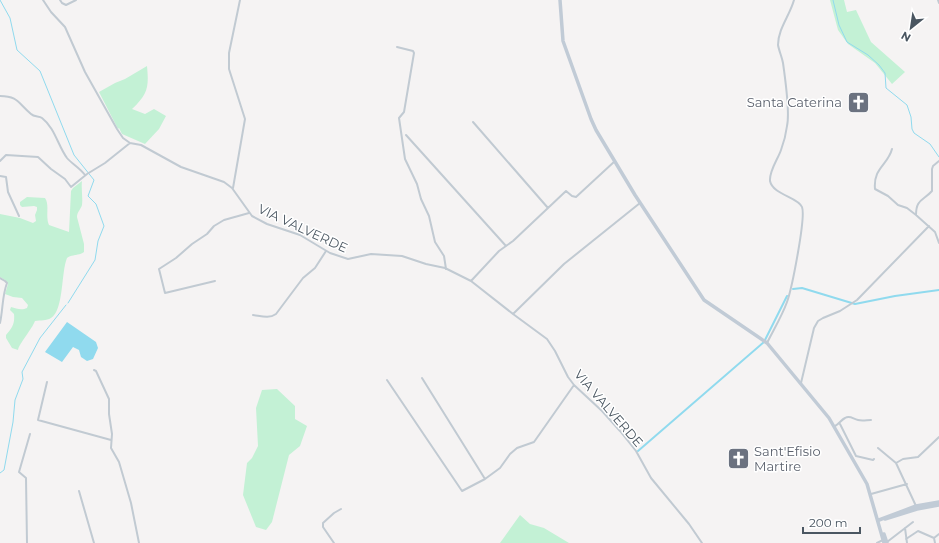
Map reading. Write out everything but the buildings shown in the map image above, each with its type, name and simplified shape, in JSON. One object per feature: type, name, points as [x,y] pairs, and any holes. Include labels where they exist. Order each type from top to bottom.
[{"type":"main road","points":[[560,0],[562,35],[564,43],[596,130],[640,203],[704,300],[765,341],[835,426],[867,484],[886,542]]},
{"type":"main road","points":[[879,520],[881,521],[917,507],[939,503]]},
{"type":"street","name":"VIA VALVERDE","points":[[43,0],[51,12],[65,27],[85,72],[117,129],[123,138],[130,143],[141,145],[181,167],[224,182],[232,188],[252,216],[267,224],[300,235],[326,251],[342,258],[348,259],[371,254],[402,256],[446,269],[471,281],[539,332],[547,339],[555,351],[568,377],[574,385],[602,411],[628,441],[636,451],[651,478],[689,524],[702,543]]},
{"type":"street","points":[[60,0],[65,5],[76,0]]},
{"type":"street","points":[[232,188],[244,119],[230,69],[229,52],[240,0]]},
{"type":"street","points":[[765,341],[786,303],[791,289],[803,226],[803,208],[800,203],[779,191],[770,182],[770,177],[781,151],[788,122],[783,62],[778,46],[783,27],[794,0]]},
{"type":"street","points":[[397,47],[412,51],[414,53],[404,112],[398,118],[405,159],[417,184],[421,199],[429,216],[435,242],[444,256],[446,269]]},
{"type":"street","points":[[0,96],[8,95],[22,104],[31,114],[43,119],[57,138],[68,159],[86,174]]},
{"type":"street","points":[[473,122],[548,208]]},
{"type":"street","points":[[406,135],[506,246]]},
{"type":"street","points":[[0,161],[6,155],[38,158],[71,186],[86,174],[105,163],[130,143]]},
{"type":"street","points":[[892,149],[887,160],[880,166],[876,177],[875,189],[916,215],[935,232],[939,243]]},
{"type":"street","points":[[471,281],[498,251],[506,246],[566,192],[576,197],[615,161]]},
{"type":"street","points":[[916,215],[917,204],[932,191],[932,169],[938,162]]},
{"type":"street","points":[[0,176],[6,177],[8,192],[19,216]]},
{"type":"street","points":[[513,314],[564,264],[640,203]]},
{"type":"street","points":[[215,281],[165,293],[159,269],[208,234],[214,226],[224,220],[249,213]]},
{"type":"street","points":[[800,383],[814,328],[818,321],[855,302],[929,226]]},
{"type":"street","points":[[253,315],[272,317],[276,314],[303,278],[315,268],[326,251]]},
{"type":"street","points":[[0,278],[7,283],[0,323]]},
{"type":"street","points":[[94,370],[96,371],[109,399],[112,451],[119,462],[131,502],[139,543]]},
{"type":"street","points":[[422,378],[485,479]]},
{"type":"street","points":[[387,380],[462,491],[485,479],[500,468],[516,448],[534,442],[574,385]]},
{"type":"street","points":[[47,382],[38,420],[112,440]]},
{"type":"street","points":[[835,426],[840,424],[843,419],[848,417],[859,420],[871,420]]},
{"type":"street","points":[[840,424],[856,456],[854,461]]},
{"type":"street","points":[[27,543],[26,478],[19,472],[30,434]]},
{"type":"street","points":[[896,463],[903,459],[918,457],[939,437]]},
{"type":"street","points":[[878,448],[896,463],[917,507]]},
{"type":"street","points":[[856,456],[874,459]]},
{"type":"street","points":[[871,494],[907,484]]},
{"type":"street","points":[[79,491],[94,543]]},
{"type":"street","points":[[334,543],[323,527],[323,523],[341,508]]},
{"type":"street","points":[[877,543],[886,542],[913,522]]},
{"type":"street","points":[[905,528],[907,543]]},
{"type":"street","points":[[906,539],[918,531],[934,538]]},
{"type":"street","points":[[934,538],[939,534]]},
{"type":"street","points":[[934,538],[935,543]]},
{"type":"green space","points":[[830,0],[844,0],[847,12],[856,10],[871,42],[905,72],[892,84],[875,63],[848,44],[838,30]]},
{"type":"green space","points":[[147,66],[148,79],[146,90],[141,99],[132,109],[145,114],[154,109],[166,116],[159,129],[145,144],[122,134],[99,92]]},
{"type":"green space","points":[[82,181],[82,205],[77,217],[84,244],[84,252],[67,258],[60,299],[55,314],[49,319],[35,321],[18,350],[12,348],[6,338],[6,335],[14,321],[14,314],[10,310],[11,307],[23,309],[27,308],[28,305],[22,298],[5,294],[8,284],[0,277],[0,214],[20,218],[33,223],[36,221],[35,215],[37,207],[22,207],[20,202],[27,197],[45,198],[49,225],[69,232],[71,191]]},
{"type":"green space","points":[[277,389],[295,406],[295,419],[307,426],[300,446],[289,455],[272,522],[266,530],[256,527],[243,495],[247,463],[252,458],[258,446],[256,408],[262,390]]},
{"type":"green space","points":[[520,515],[530,524],[544,528],[569,543],[500,543]]},
{"type":"water","points":[[67,322],[96,342],[98,348],[93,359],[87,361],[81,357],[79,350],[73,347],[62,362],[45,352]]},
{"type":"waterway","points":[[0,0],[10,18],[17,50],[40,71],[74,155],[94,180],[88,196],[96,204],[104,226],[98,241],[95,260],[68,303]]},
{"type":"waterway","points":[[833,0],[839,25],[847,42],[868,55],[879,65],[885,73],[886,88],[907,105],[914,133],[930,144],[939,157]]},
{"type":"waterway","points":[[793,289],[802,288],[855,304],[895,296],[939,290]]},
{"type":"waterway","points":[[638,451],[764,342],[787,296]]},
{"type":"waterway","points":[[0,473],[4,470],[13,422],[15,400],[23,379],[22,372],[40,338],[66,305]]},
{"type":"place","name":"Santa Caterina","points":[[858,102]]},
{"type":"place","name":"Sant'Efisio Martire","points":[[739,458]]}]
